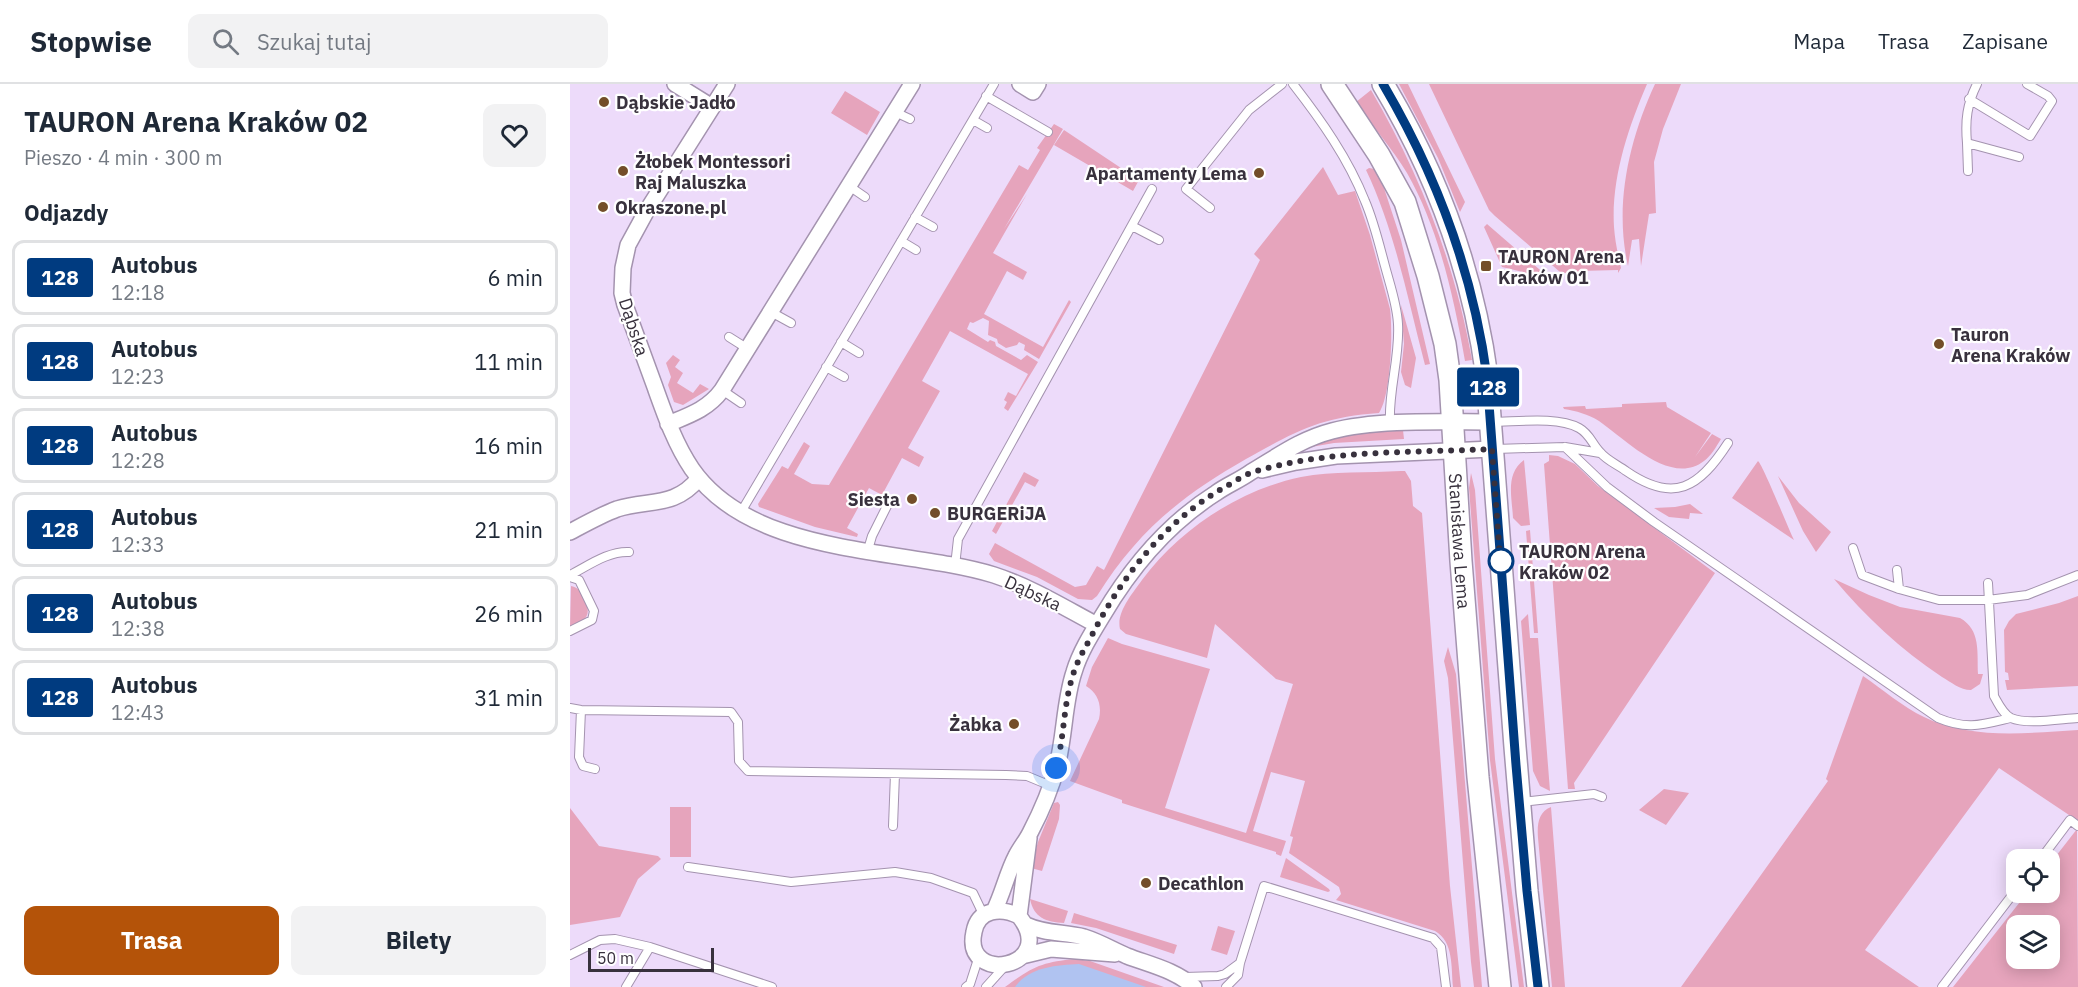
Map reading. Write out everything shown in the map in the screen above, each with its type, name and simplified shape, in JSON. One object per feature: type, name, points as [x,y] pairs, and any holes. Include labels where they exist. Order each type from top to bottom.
[{"type":"main road","name":"Stanisława Lema","points":[[1332,84],[1392,177],[1411,219],[1445,344],[1450,380],[1478,777],[1500,987]]},
{"type":"main road","points":[[1383,84],[1431,175],[1461,260],[1480,332],[1487,377],[1520,802],[1538,987]]},
{"type":"street","points":[[675,84],[712,107]]},
{"type":"street","name":"Dąbska","points":[[726,84],[646,212],[628,245],[624,260],[622,293],[625,305],[668,424],[686,460],[699,478],[741,512],[787,532],[867,553],[955,566],[994,575],[1022,586],[1097,625]]},
{"type":"street","points":[[668,424],[705,408],[722,390],[912,84]]},
{"type":"street","points":[[1020,84],[1033,92],[1038,84]]},
{"type":"street","points":[[1030,835],[1022,921],[1029,935],[1028,946],[1014,963],[1005,966],[992,965],[979,956],[973,940],[974,929],[989,914],[1003,892],[1016,856],[1030,835],[1051,786],[1060,752],[1065,712],[1074,671],[1119,587],[1156,541],[1181,518],[1207,499],[1289,447],[1312,437],[1353,427],[1490,422]]},
{"type":"street","points":[[1251,473],[1296,462],[1336,456],[1492,449]]},
{"type":"street","points":[[570,532],[615,510],[677,497],[688,491],[699,478]]},
{"type":"street","points":[[989,914],[1009,911],[1022,921],[1045,932],[1083,937],[1127,956],[1164,968],[1188,982]]},
{"type":"street","points":[[1022,956],[1051,949],[1127,956]]},
{"type":"lane","points":[[741,512],[994,84]]},
{"type":"lane","points":[[1210,208],[1186,189],[1249,110],[1282,84]]},
{"type":"lane","points":[[1293,84],[1315,112],[1352,171],[1366,201],[1375,230],[1395,302],[1398,322],[1399,344],[1389,408],[1390,424]]},
{"type":"lane","points":[[1968,171],[1965,121],[1969,99],[1977,84]]},
{"type":"lane","points":[[1969,99],[2030,136],[2052,101],[2048,96],[2027,84]]},
{"type":"lane","points":[[986,96],[1048,132]]},
{"type":"lane","points":[[895,112],[910,119]]},
{"type":"lane","points":[[973,120],[987,128]]},
{"type":"lane","points":[[1966,143],[2019,158]]},
{"type":"lane","points":[[849,186],[865,197]]},
{"type":"lane","points":[[955,566],[958,539],[1152,189]]},
{"type":"lane","points":[[915,217],[933,227]]},
{"type":"lane","points":[[1132,226],[1158,240]]},
{"type":"lane","points":[[901,241],[916,250]]},
{"type":"lane","points":[[771,312],[791,323]]},
{"type":"lane","points":[[729,337],[748,349]]},
{"type":"lane","points":[[841,342],[859,353]]},
{"type":"lane","points":[[826,367],[844,377]]},
{"type":"lane","points":[[722,390],[741,403]]},
{"type":"lane","points":[[1490,422],[1550,421],[1569,424],[1586,433],[1600,453],[1644,483],[1667,489],[1703,476],[1728,443]]},
{"type":"lane","points":[[1492,449],[1565,447],[1600,453]]},
{"type":"lane","points":[[1565,447],[1607,487],[1654,522],[1938,718],[1951,723],[1976,727],[2010,718],[2027,721],[2078,718]]},
{"type":"lane","points":[[867,553],[872,536],[889,502]]},
{"type":"lane","points":[[1853,548],[1862,575],[1899,589],[1939,600],[1988,600],[2027,595],[2078,575]]},
{"type":"lane","points":[[570,576],[611,554],[619,551],[629,552]]},
{"type":"lane","points":[[1897,570],[1899,589]]},
{"type":"lane","points":[[570,576],[579,580],[594,611],[592,620],[570,631]]},
{"type":"lane","points":[[1988,583],[1994,696],[2010,718]]},
{"type":"lane","points":[[570,708],[731,712],[738,722],[739,760],[748,771],[1027,776],[1051,786]]},
{"type":"lane","points":[[581,710],[579,757],[583,766],[595,769]]},
{"type":"lane","points":[[893,826],[895,774]]},
{"type":"lane","points":[[1520,802],[1594,794],[1602,797]]},
{"type":"lane","points":[[2048,849],[2070,820],[2078,826]]},
{"type":"lane","points":[[688,867],[791,882],[895,872],[922,876],[973,893],[989,914]]},
{"type":"lane","points":[[1226,987],[1238,975],[1264,886],[1433,938],[1441,947],[1446,987]]},
{"type":"lane","points":[[1942,987],[2007,903]]},
{"type":"lane","points":[[570,955],[600,940],[615,939],[650,947],[772,987]]},
{"type":"lane","points":[[626,987],[650,947]]},
{"type":"lane","points":[[966,987],[970,984],[979,956]]},
{"type":"lane","points":[[1188,982],[1225,974],[1240,963]]},
{"type":"lane","points":[[987,987],[1005,966]]},
{"type":"shaded area","points":[[1399,84],[1408,84],[1465,202],[1460,212],[1438,158]]},
{"type":"shaded area","points":[[1429,84],[1647,84],[1627,136],[1615,191],[1614,227],[1621,268],[1618,273],[1618,270],[1579,271],[1578,275],[1560,272],[1489,210]]},
{"type":"shaded area","points":[[1655,84],[1681,84],[1663,129],[1654,162],[1656,213],[1649,214],[1641,266],[1639,239],[1632,240],[1628,266],[1623,220],[1626,173],[1638,127]]},
{"type":"shaded area","points":[[1371,90],[1405,154],[1434,220],[1456,289],[1472,360],[1465,361],[1444,264],[1428,217],[1407,173],[1356,102]]},
{"type":"shaded area","points":[[845,91],[880,112],[867,135],[831,113]]},
{"type":"shaded area","points":[[1054,124],[1063,129],[1004,229],[1027,194],[993,253],[1027,272],[1023,280],[1007,271],[984,314],[1043,347],[1069,300],[1071,302],[1039,359],[1024,350],[1025,345],[1019,342],[1017,345],[1006,348],[998,343],[997,339],[988,335],[989,321],[983,318],[973,323],[970,322],[967,329],[988,342],[990,340],[995,342],[996,346],[1021,360],[1027,355],[1038,362],[1008,411],[1004,408],[1007,402],[1004,400],[1008,392],[1016,396],[1028,374],[950,331],[922,381],[940,391],[908,448],[924,457],[919,467],[902,458],[882,495],[869,488],[847,528],[858,534],[857,537],[815,527],[759,507],[758,504],[782,466],[788,469],[804,442],[810,446],[794,474],[812,484],[829,485],[1019,165],[1028,170],[1040,150],[1037,148]]},
{"type":"shaded area","points":[[1064,130],[1139,180],[1133,191],[1054,145]]},
{"type":"shaded area","points":[[1323,167],[1338,195],[1355,191],[1370,235],[1390,309],[1389,378],[1379,413],[1341,418],[1295,433],[1246,459],[1201,487],[1162,517],[1145,534],[1092,600],[1078,599],[1037,577],[994,561],[989,554],[995,543],[1075,587],[1086,585],[1097,566],[1104,570],[1260,260],[1254,254]]},
{"type":"shaded area","points":[[1375,169],[1384,188],[1401,240],[1430,364],[1425,365],[1393,241],[1366,170]]},
{"type":"shaded area","points":[[1487,224],[1547,278],[1502,267],[1484,227]]},
{"type":"shaded area","points":[[1401,305],[1416,358],[1411,388],[1405,385],[1401,372],[1404,344]]},
{"type":"shaded area","points":[[673,355],[680,360],[675,367],[683,373],[677,383],[693,393],[700,384],[709,389],[683,405],[674,402],[668,385],[671,377],[666,363]]},
{"type":"shaded area","points":[[1666,402],[1667,407],[1711,433],[1695,457],[1712,434],[1721,439],[1704,461],[1691,467],[1677,468],[1663,465],[1649,458],[1599,421],[1563,407],[1585,406],[1586,409],[1622,407],[1622,404]]},
{"type":"shaded area","points":[[1403,430],[1404,439],[1334,443],[1311,447],[1330,437]]},
{"type":"shaded area","points":[[1549,455],[1558,456],[1575,464],[1598,486],[1715,573],[1574,783],[1575,789],[1568,789],[1544,464],[1549,461]]},
{"type":"shaded area","points":[[1524,460],[1530,525],[1521,526],[1513,518],[1511,486],[1514,472]]},
{"type":"shaded area","points":[[1758,461],[1765,473],[1794,540],[1732,498]]},
{"type":"shaded area","points":[[1405,471],[1411,481],[1413,506],[1422,513],[1450,886],[1461,987],[1453,987],[1449,948],[1435,931],[1336,900],[1341,894],[1339,887],[1289,853],[1293,837],[1290,836],[1305,781],[1271,772],[1253,831],[1286,841],[1281,856],[1276,852],[1122,803],[1122,800],[1070,781],[1099,719],[1098,700],[1094,692],[1086,686],[1092,667],[1108,638],[1210,669],[1165,808],[1246,833],[1293,684],[1276,679],[1215,624],[1207,658],[1126,634],[1120,629],[1119,623],[1123,609],[1142,580],[1174,544],[1212,514],[1255,491],[1313,475]]},
{"type":"shaded area","points":[[1024,472],[1039,480],[1035,487],[1025,482],[996,534],[992,531]]},
{"type":"shaded area","points":[[1471,473],[1475,490],[1495,759],[1524,987],[1519,987],[1490,760],[1469,488]]},
{"type":"shaded area","points":[[1778,476],[1799,503],[1831,532],[1816,552],[1803,531]]},
{"type":"shaded area","points":[[1690,504],[1703,514],[1690,513],[1689,519],[1669,517],[1654,508],[1675,507]]},
{"type":"shaded area","points":[[1530,530],[1538,633],[1534,633],[1526,531]]},
{"type":"shaded area","points":[[1834,579],[1900,607],[1960,618],[1967,623],[1975,635],[1978,674],[1983,674],[1980,684],[1971,690],[1963,689],[1927,666],[1884,632]]},
{"type":"shaded area","points":[[571,586],[581,592],[588,610],[586,617],[580,623],[570,628]]},
{"type":"shaded area","points":[[2078,596],[2078,686],[2007,690],[2005,680],[2009,680],[2008,673],[2005,672],[2004,630],[2009,621],[2016,614]]},
{"type":"shaded area","points":[[1528,614],[1530,638],[1538,638],[1550,791],[1540,786],[1533,771],[1521,621]]},
{"type":"shaded area","points":[[1448,647],[1456,674],[1482,987],[1474,987],[1471,962],[1448,678],[1444,661]]},
{"type":"shaded area","points":[[1863,676],[1916,713],[1961,729],[1999,733],[2078,730],[2078,821],[1999,768],[1865,950],[1919,987],[1681,987],[1828,781],[1826,779]]},
{"type":"shaded area","points":[[1664,789],[1689,793],[1666,825],[1639,810]]},
{"type":"shaded area","points":[[1058,802],[1060,805],[1059,819],[1042,871],[1031,868],[1038,842],[1054,803]]},
{"type":"shaded area","points":[[670,807],[691,807],[691,857],[670,857]]},
{"type":"shaded area","points":[[1551,807],[1565,987],[1552,987],[1538,838],[1539,820],[1543,812]]},
{"type":"shaded area","points":[[570,808],[599,846],[658,856],[661,859],[638,879],[620,917],[570,925]]},
{"type":"shaded area","points":[[2077,829],[2078,987],[1953,987],[2006,920],[2006,969],[2060,969],[2060,915],[2010,915],[2019,903],[2060,903],[2060,851]]},
{"type":"shaded area","points":[[1286,858],[1329,889],[1330,891],[1280,877]]},
{"type":"shaded area","points":[[1030,899],[1068,911],[1064,923],[1042,918],[1034,911]]},
{"type":"shaded area","points":[[1074,913],[1177,945],[1174,954],[1096,928],[1071,923]]},
{"type":"shaded area","points":[[1218,926],[1235,931],[1227,955],[1211,950]]},
{"type":"shaded area","points":[[1075,959],[1090,961],[1164,987],[1005,987],[1038,967]]},
{"type":"water","points":[[1079,964],[1146,987],[1015,987],[1028,975],[1044,968]]},
{"type":"bus line","name":"128","points":[[1383,84],[1417,144],[1441,200],[1466,276],[1480,332],[1487,377],[1516,765],[1538,987]]},
{"type":"place","name":"Dąbskie Jadło","points":[[604,102]]},
{"type":"place","name":"Żłobek Montessori Raj Maluszka","points":[[623,171]]},
{"type":"place","name":"Apartamenty Lema","points":[[1259,173]]},
{"type":"place","name":"Okraszone.pl","points":[[603,207]]},
{"type":"place","name":"TAURON Arena Kraków 01","points":[[1486,266]]},
{"type":"place","name":"Tauron Arena Kraków","points":[[1939,344]]},
{"type":"place","name":"Siesta","points":[[912,499]]},
{"type":"place","name":"BURGERiJA","points":[[935,513]]},
{"type":"place","name":"TAURON Arena Kraków 02","points":[[1501,561]]},
{"type":"place","name":"Żabka","points":[[1014,724]]},
{"type":"place","name":"Decathlon","points":[[1146,883]]},
{"type":"route","points":[[1056,768],[1074,671],[1119,587],[1156,541],[1181,518],[1217,491],[1251,473],[1296,462],[1336,456],[1492,449],[1501,572],[1501,561]]}]
